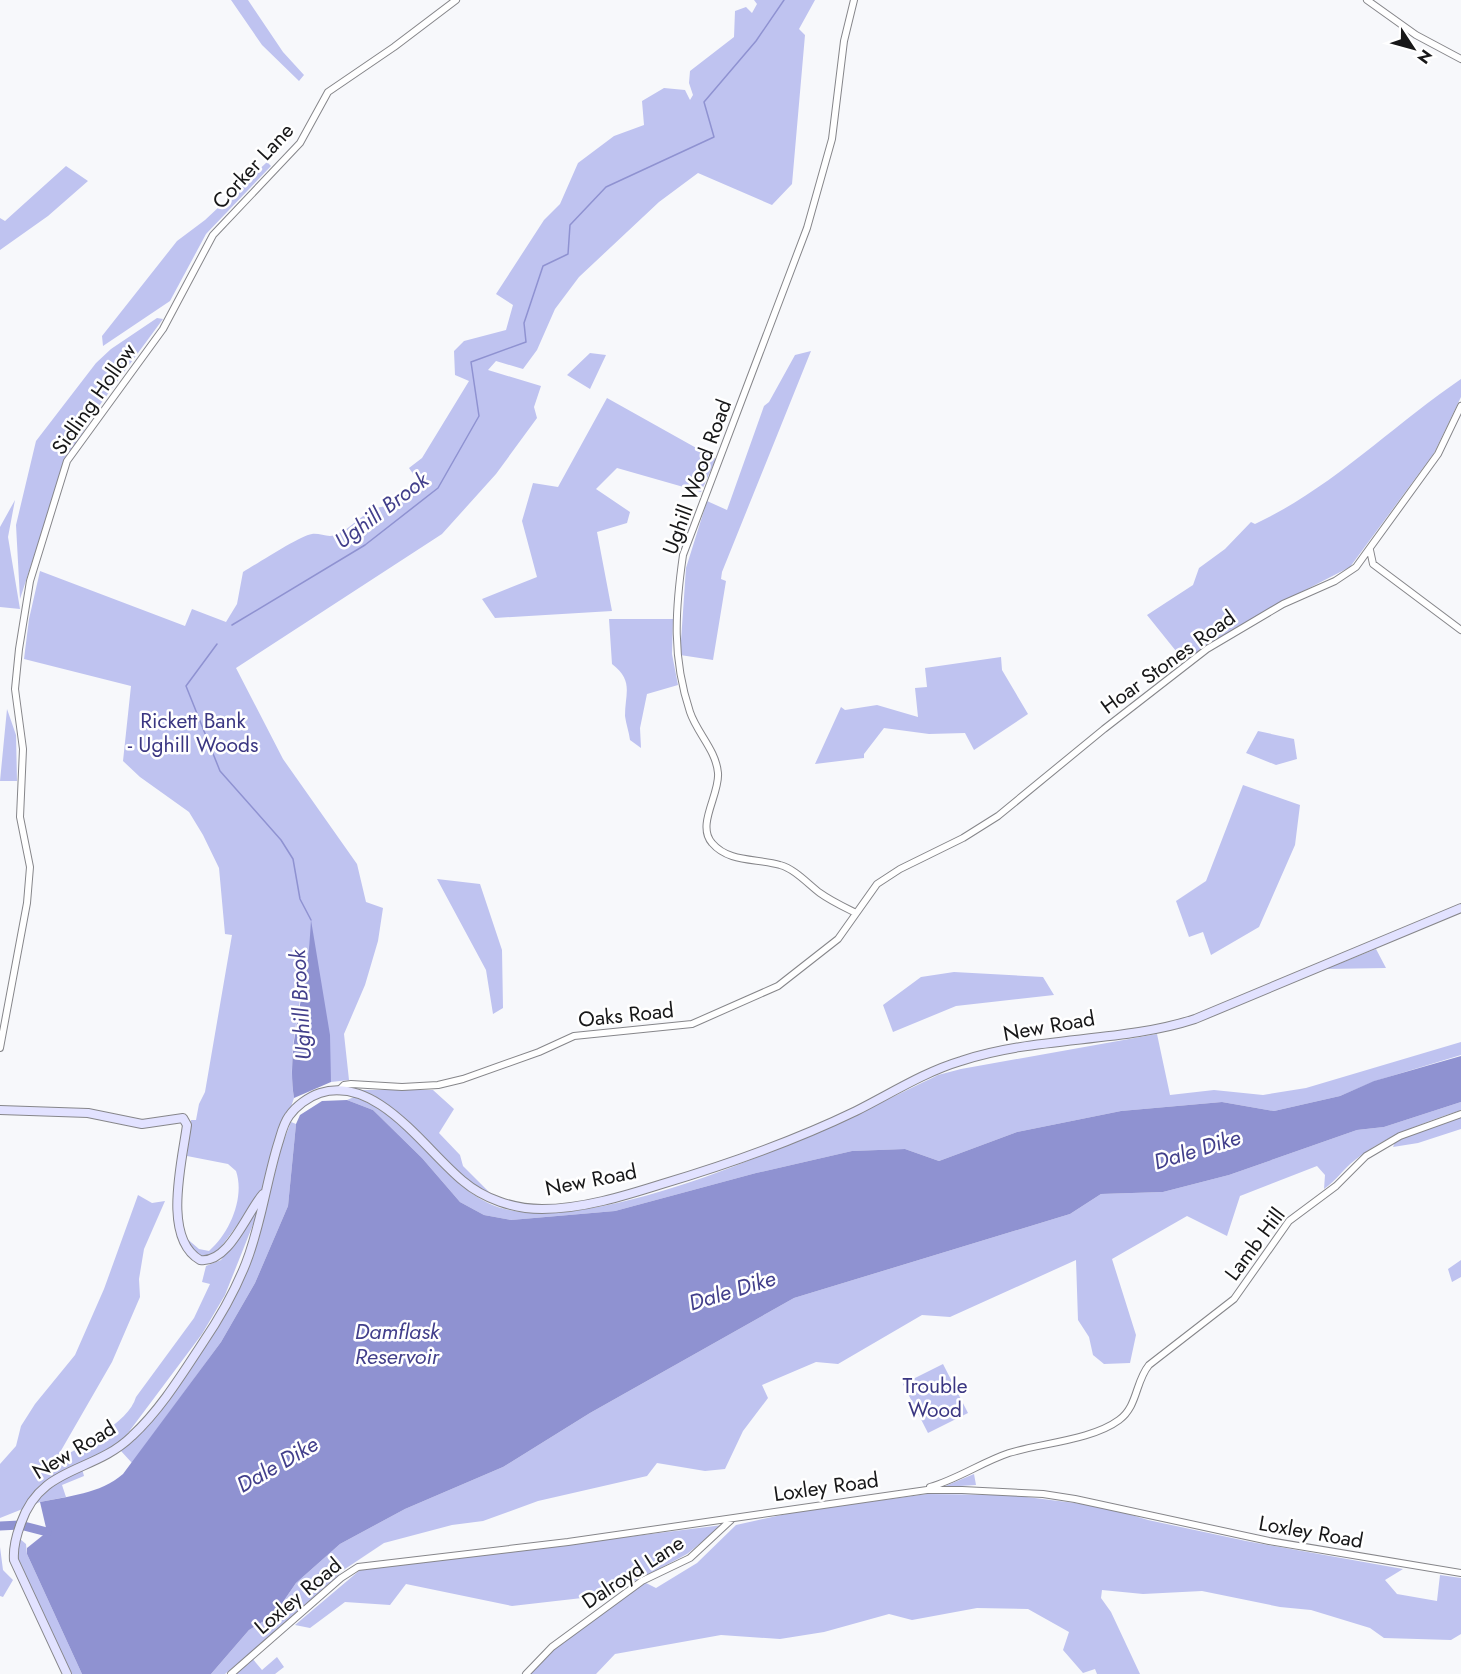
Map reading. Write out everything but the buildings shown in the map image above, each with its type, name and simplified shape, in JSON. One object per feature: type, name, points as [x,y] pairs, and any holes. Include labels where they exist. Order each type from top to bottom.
[{"type":"street","name":"Corker Lane","points":[[175,304],[213,235],[300,143],[328,92],[394,47],[456,0]]},
{"type":"street","name":"Ughill Wood Road","points":[[854,0],[844,41],[832,140],[807,228],[683,555],[677,605],[676,654],[691,715],[713,756],[718,771],[718,784],[708,816],[707,834],[710,841],[734,857],[781,865],[823,895],[856,913]]},
{"type":"street","points":[[1366,0],[1416,35],[1461,59]]},
{"type":"street","name":"Sidling Hollow","points":[[0,1048],[29,889],[30,867],[20,817],[23,749],[15,689],[30,581],[67,461],[163,329],[175,304]]},
{"type":"street","name":"Hoar Stones Road","points":[[856,913],[877,884],[900,868],[963,838],[998,816],[1207,649],[1283,604],[1335,581],[1359,565],[1438,454],[1461,406]]},
{"type":"street","points":[[1370,550],[1373,564]]},
{"type":"street","points":[[1359,565],[1373,564],[1461,630]]},
{"type":"street","name":"New Road","points":[[67,1674],[16,1568],[14,1545],[29,1503],[48,1483],[90,1464],[126,1442],[173,1387],[219,1317],[245,1265],[288,1116],[309,1098],[338,1090],[358,1093],[373,1099],[398,1119],[465,1184],[486,1196],[520,1208],[545,1209],[580,1204],[620,1197],[772,1147],[965,1059],[1066,1039],[1152,1029],[1195,1019],[1461,908]]},
{"type":"street","name":"Oaks Road","points":[[338,1090],[344,1085],[351,1084],[402,1087],[438,1085],[484,1074],[574,1035],[692,1024],[778,986],[833,944],[856,913]]},
{"type":"street","points":[[0,1110],[88,1113],[142,1124],[180,1117],[185,1120],[187,1125],[178,1188],[178,1222],[186,1249],[200,1260],[216,1257],[226,1249],[266,1192]]},
{"type":"street","name":"Lamb Hill","points":[[927,1490],[1010,1453],[1105,1427],[1119,1420],[1132,1405],[1140,1379],[1149,1365],[1234,1299],[1289,1221],[1336,1186],[1366,1156],[1387,1143],[1461,1114]]},
{"type":"street","name":"Loxley Road","points":[[231,1674],[340,1578],[358,1567],[731,1520],[792,1508],[927,1490],[998,1491],[1064,1497],[1269,1541],[1461,1574]]},
{"type":"street","name":"Dalroyd Lane","points":[[526,1674],[552,1647],[642,1581],[690,1558],[731,1520]]},
{"type":"green space","points":[[231,0],[248,0],[283,52],[304,75],[299,81],[262,45]]},
{"type":"green space","name":"Rickett Bank - Ughill Woods","points":[[754,0],[815,0],[799,29],[805,35],[792,184],[772,205],[698,173],[659,202],[579,277],[555,309],[537,350],[523,369],[496,361],[488,370],[541,386],[534,407],[537,418],[496,474],[442,534],[236,668],[283,759],[357,864],[366,902],[383,908],[378,941],[365,985],[344,1034],[349,1080],[331,1082],[307,965],[293,1048],[294,1098],[263,1190],[218,1251],[209,1257],[199,1256],[185,1237],[199,1249],[209,1251],[229,1225],[239,1192],[236,1171],[228,1164],[187,1156],[191,1120],[196,1120],[199,1104],[205,1092],[232,935],[225,934],[219,868],[189,812],[140,777],[123,761],[131,686],[24,659],[29,619],[40,571],[185,626],[192,609],[226,622],[237,604],[243,572],[306,536],[335,535],[370,511],[386,506],[395,507],[418,481],[409,468],[422,458],[469,381],[455,375],[454,351],[464,341],[506,330],[513,305],[496,294],[544,220],[560,204],[578,163],[614,136],[644,125],[642,101],[664,88],[685,90],[690,100],[693,95],[689,83],[690,71],[734,37],[735,11],[746,7],[752,13],[757,4]]},
{"type":"green space","points":[[267,162],[271,166],[206,234],[170,301],[103,346],[102,336],[177,241],[205,220]]},
{"type":"green space","points":[[66,166],[88,181],[48,216],[0,250],[0,218],[5,221]]},
{"type":"green space","points":[[157,318],[163,319],[99,406],[65,461],[20,599],[16,525],[36,441],[96,363],[111,349]]},
{"type":"green space","points":[[811,351],[722,572],[721,579],[726,581],[713,660],[680,655],[686,568],[707,501],[727,510],[764,406],[769,402],[795,355]]},
{"type":"green space","points":[[590,353],[606,355],[590,389],[567,375]]},
{"type":"green space","points":[[1461,379],[1461,397],[1434,453],[1350,567],[1280,603],[1184,661],[1147,615],[1193,585],[1199,568],[1225,549],[1251,522],[1255,524],[1310,493]]},
{"type":"green space","points":[[607,398],[716,459],[701,492],[617,468],[596,489],[630,512],[627,523],[597,532],[612,611],[495,618],[482,599],[537,577],[522,521],[533,483],[558,487]]},
{"type":"green space","points":[[15,500],[8,537],[20,609],[0,607],[0,527]]},
{"type":"green space","points":[[609,619],[673,619],[672,654],[678,685],[647,694],[640,728],[641,748],[630,740],[625,716],[626,682],[619,670],[612,664]]},
{"type":"green space","points":[[1001,657],[1002,670],[1028,714],[974,750],[965,733],[929,734],[884,728],[864,754],[864,758],[815,764],[841,707],[845,710],[877,705],[918,717],[915,688],[927,687],[925,668]]},
{"type":"green space","points":[[7,709],[16,735],[17,781],[0,781]]},
{"type":"green space","points":[[1258,731],[1294,739],[1297,759],[1276,765],[1246,753]]},
{"type":"green space","points":[[1243,785],[1300,805],[1295,845],[1259,927],[1211,955],[1203,932],[1189,937],[1176,901],[1206,881]]},
{"type":"green space","points":[[437,879],[480,884],[502,950],[503,1008],[493,1014],[486,970]]},
{"type":"green space","points":[[1376,949],[1386,968],[1326,969]]},
{"type":"green space","points":[[954,972],[1043,977],[1054,995],[956,1006],[893,1032],[883,1005],[921,977]]},
{"type":"green space","points":[[1157,1034],[1170,1095],[1214,1090],[1263,1095],[1306,1088],[1461,1042],[1461,1055],[1375,1081],[1340,1096],[1274,1111],[1222,1102],[1121,1111],[1017,1132],[939,1161],[905,1149],[852,1151],[756,1173],[615,1211],[511,1220],[484,1215],[460,1202],[422,1158],[373,1110],[347,1100],[354,1097],[391,1118],[454,1179],[488,1203],[531,1213],[586,1209],[649,1195],[715,1174],[843,1121],[938,1075]]},
{"type":"green space","points":[[361,1090],[433,1090],[454,1109],[439,1133],[460,1155],[463,1166],[491,1194],[470,1182],[375,1096]]},
{"type":"green space","points":[[1461,1102],[1461,1110],[1406,1130],[1379,1143],[1351,1164],[1324,1189],[1325,1175],[1317,1166],[1240,1196],[1227,1236],[1187,1216],[1112,1259],[1136,1335],[1130,1363],[1104,1364],[1093,1355],[1089,1337],[1078,1320],[1076,1260],[950,1317],[922,1315],[838,1364],[816,1362],[762,1385],[768,1398],[743,1431],[725,1469],[705,1471],[657,1463],[647,1476],[538,1501],[483,1521],[452,1525],[384,1543],[342,1571],[317,1598],[225,1674],[211,1674],[249,1630],[274,1615],[296,1583],[340,1544],[405,1509],[503,1467],[590,1413],[794,1298],[1070,1214],[1101,1194],[1163,1192],[1229,1175],[1357,1130],[1384,1127]]},
{"type":"green space","points":[[1461,1117],[1461,1129],[1418,1143],[1393,1147],[1396,1140]]},
{"type":"green space","points":[[291,1122],[296,1124],[288,1206],[255,1283],[221,1342],[132,1463],[121,1451],[138,1436],[241,1283],[256,1247],[282,1145]]},
{"type":"green space","points":[[138,1195],[152,1203],[165,1201],[144,1249],[139,1279],[140,1297],[112,1362],[55,1461],[89,1442],[124,1416],[194,1318],[210,1284],[202,1282],[206,1266],[221,1260],[260,1207],[225,1295],[202,1334],[125,1437],[118,1444],[81,1465],[84,1476],[62,1485],[66,1497],[40,1502],[0,1518],[0,1464],[16,1446],[21,1426],[35,1404],[75,1355],[104,1289]]},
{"type":"green space","points":[[1461,1260],[1461,1277],[1452,1282],[1448,1269]]},
{"type":"green space","name":"Trouble Wood","points":[[943,1364],[968,1413],[928,1433],[903,1384]]},
{"type":"green space","points":[[974,1474],[976,1485],[943,1487]]},
{"type":"green space","points":[[927,1494],[1009,1495],[1108,1508],[1148,1520],[1246,1541],[1403,1569],[1385,1580],[1397,1594],[1437,1601],[1440,1575],[1461,1578],[1461,1634],[1451,1640],[1384,1638],[1370,1628],[1311,1610],[1280,1607],[1202,1591],[1143,1594],[1102,1590],[1101,1598],[1111,1612],[1140,1674],[1097,1674],[1095,1669],[1083,1673],[1063,1650],[1069,1632],[1028,1609],[977,1608],[912,1620],[889,1614],[824,1632],[780,1639],[721,1635],[615,1654],[596,1674],[526,1674],[552,1647],[642,1581],[656,1588],[697,1563],[736,1525],[795,1512]]},
{"type":"green space","points":[[723,1525],[687,1554],[640,1579],[582,1598],[512,1606],[406,1584],[390,1605],[345,1602],[310,1628],[295,1625],[360,1570]]},
{"type":"green space","points":[[20,1539],[26,1544],[27,1554],[82,1674],[72,1674],[20,1566],[17,1557]]},
{"type":"green space","points":[[0,1547],[3,1570],[13,1580],[3,1597],[0,1596]]},
{"type":"green space","points":[[277,1657],[284,1667],[275,1674],[234,1674],[252,1658],[262,1670]]},
{"type":"water","points":[[311,920],[330,1035],[331,1082],[294,1098],[293,1049],[307,967]]},
{"type":"water","name":"Damflask Reservoir","points":[[1461,1056],[1461,1102],[1384,1127],[1357,1130],[1229,1175],[1163,1192],[1101,1194],[1070,1214],[794,1298],[590,1413],[503,1467],[405,1509],[340,1544],[296,1583],[274,1615],[249,1630],[211,1674],[82,1674],[27,1554],[27,1548],[47,1532],[40,1502],[94,1490],[123,1474],[221,1342],[255,1283],[288,1206],[296,1124],[300,1115],[322,1101],[347,1100],[373,1110],[422,1158],[460,1202],[484,1215],[511,1220],[615,1211],[756,1173],[852,1151],[905,1149],[939,1161],[1017,1132],[1121,1111],[1222,1102],[1274,1111],[1340,1096],[1374,1081]]},
{"type":"waterway","name":"Ughill Brook","points":[[232,625],[365,545],[438,488],[479,416],[471,362],[526,342],[524,323],[543,266],[568,254],[570,225],[606,187],[714,137],[704,102],[756,41],[784,0]]},
{"type":"waterway","name":"Ughill Brook","points":[[217,644],[186,686],[220,771],[281,840],[293,859],[300,899],[311,920]]},
{"type":"waterway","points":[[0,1526],[20,1525],[47,1532]]},
{"type":"water label","name":"Dale Dike","points":[[1197,1149]]},
{"type":"water label","name":"Dale Dike","points":[[732,1290]]},
{"type":"water label","name":"Dale Dike","points":[[277,1464]]}]
